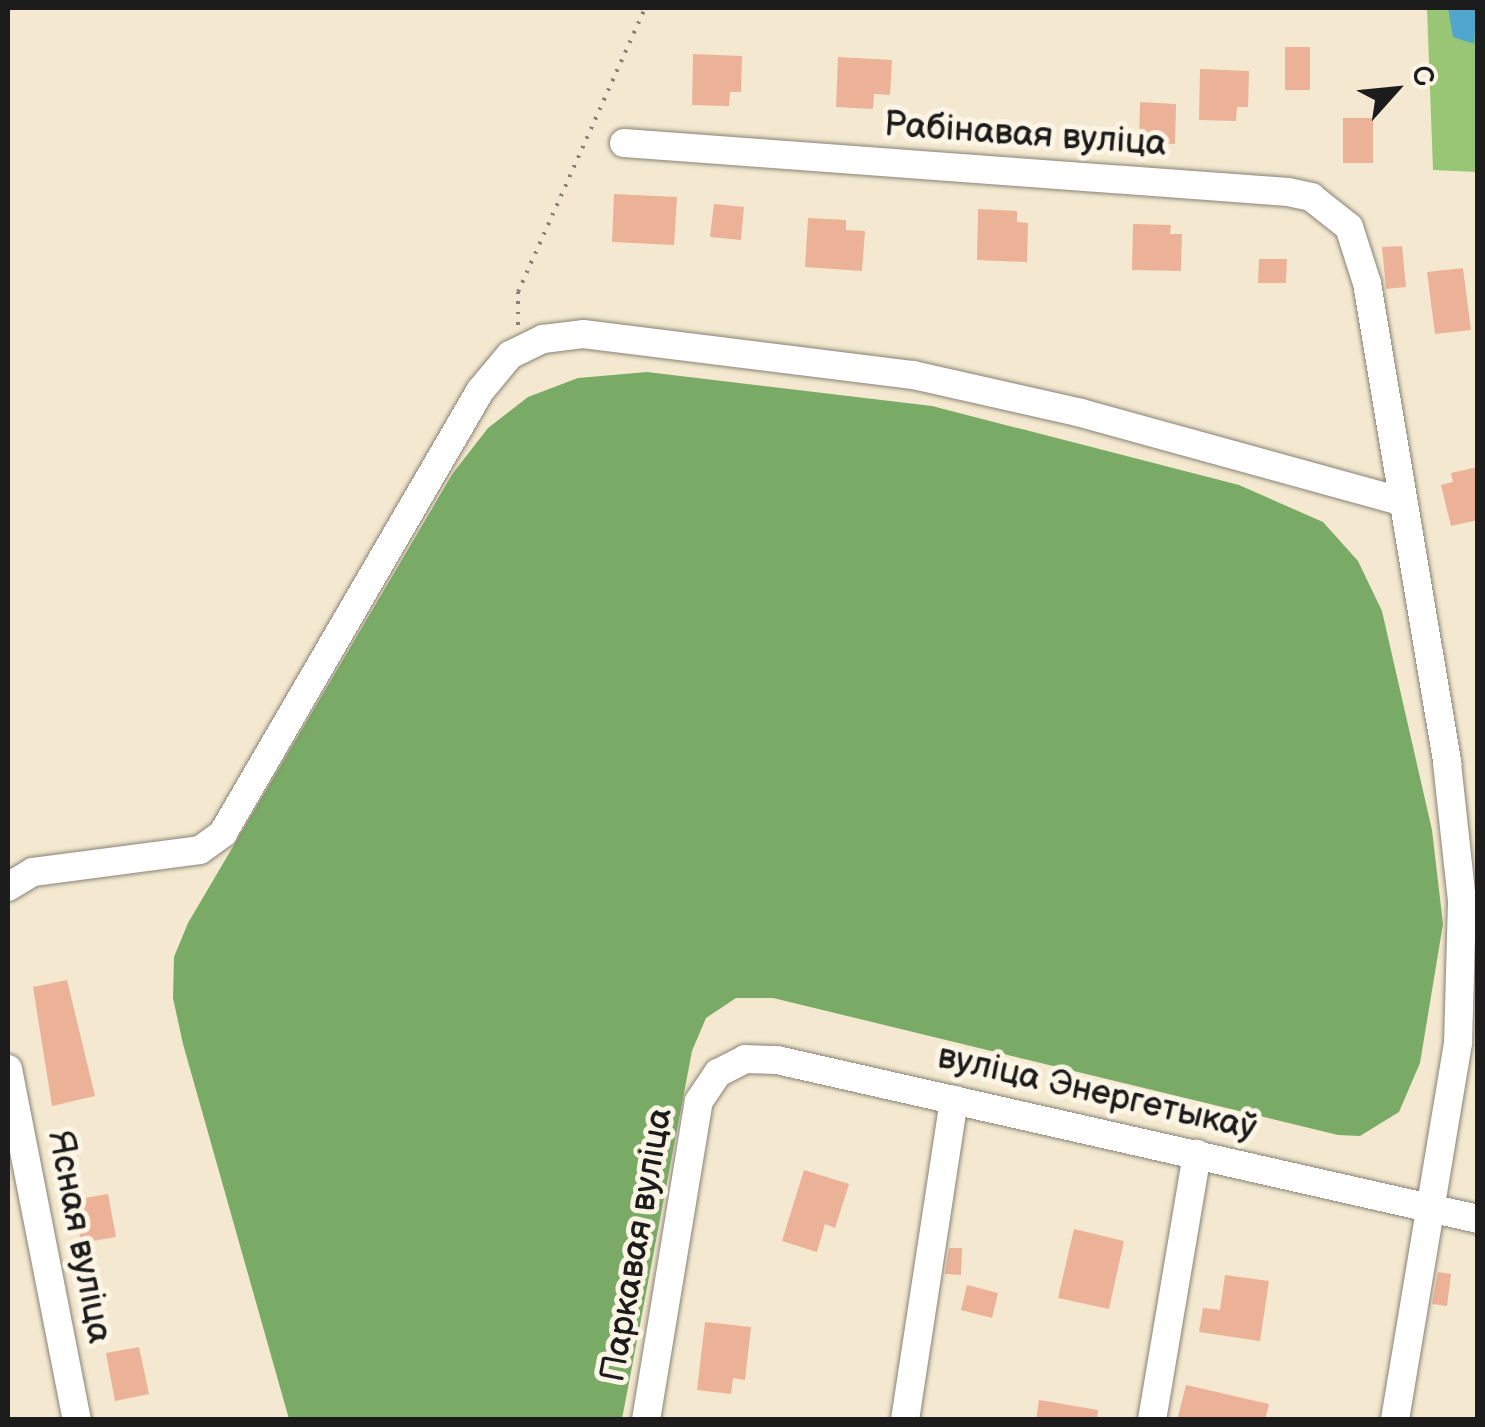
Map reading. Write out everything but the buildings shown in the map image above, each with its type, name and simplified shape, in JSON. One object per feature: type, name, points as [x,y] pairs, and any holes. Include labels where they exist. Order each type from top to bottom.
[{"type":"street","name":"Рабінавая вуліца","points":[[624,144],[1288,192],[1322,202],[1348,227],[1368,283],[1447,763],[1462,901],[1458,1042],[1432,1208]]},
{"type":"street","points":[[8,887],[33,872],[185,853],[223,833],[480,391],[526,346],[582,334],[912,375],[1082,412],[1401,500]]},
{"type":"street","name":"вуліца Энергетыкаў","points":[[706,1085],[730,1065],[760,1058],[1478,1219]]},
{"type":"street","name":"Ясная вуліца","points":[[8,1070],[77,1420]]},
{"type":"street","name":"Паркавая вуліца","points":[[646,1420],[694,1119],[706,1085]]},
{"type":"street","points":[[906,1420],[954,1100]]},
{"type":"street","points":[[1152,1420],[1197,1154]]},
{"type":"street","points":[[1395,1420],[1432,1208]]},
{"type":"path","points":[[526,346],[516,319],[518,292],[645,8]]},
{"type":"green space","points":[[1427,8],[1477,8],[1477,172],[1433,170]]},
{"type":"green space","points":[[647,372],[932,406],[1239,485],[1323,522],[1358,561],[1382,611],[1432,830],[1443,924],[1420,1063],[1399,1112],[1360,1136],[1338,1135],[773,998],[736,998],[706,1018],[692,1051],[622,1419],[289,1419],[183,1044],[173,998],[174,957],[188,923],[453,473],[488,428],[528,397],[578,378]]},
{"type":"water","points":[[1448,8],[1477,8],[1474,44],[1453,37]]}]
